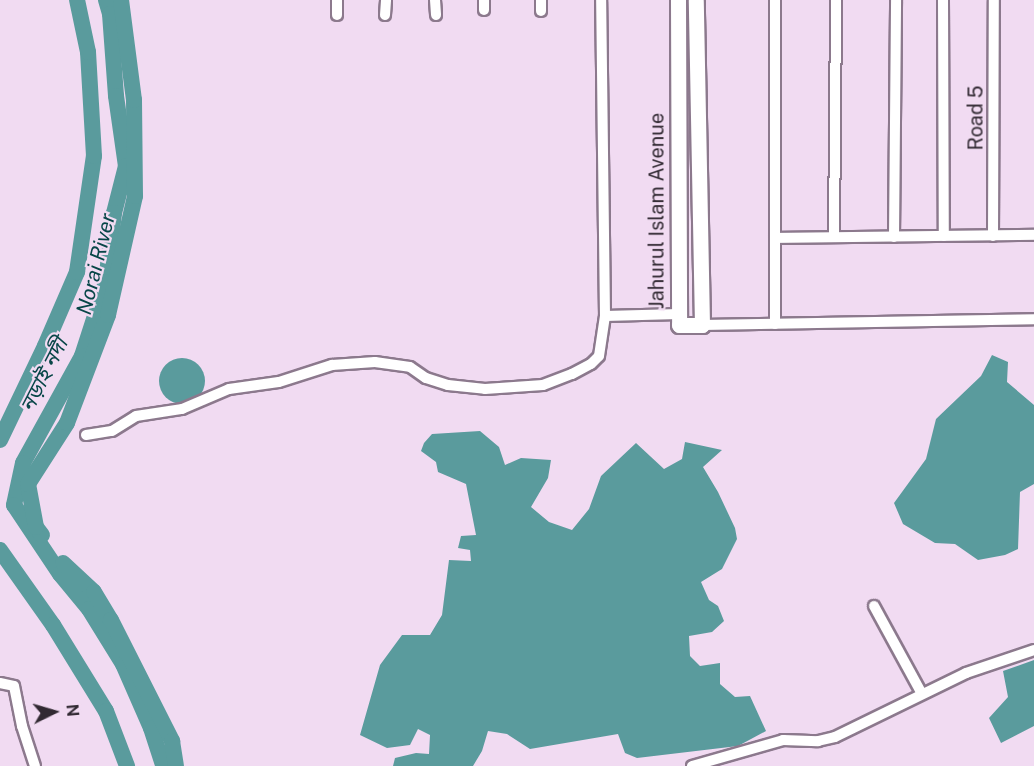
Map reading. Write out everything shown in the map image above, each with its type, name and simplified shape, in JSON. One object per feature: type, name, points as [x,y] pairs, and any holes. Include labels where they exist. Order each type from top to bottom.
[{"type":"street","points":[[337,0],[337,15]]},
{"type":"street","points":[[385,15],[386,0]]},
{"type":"street","points":[[435,0],[435,15]]},
{"type":"street","points":[[86,435],[112,431],[136,416],[182,409],[229,389],[279,382],[332,365],[375,362],[410,367],[426,378],[448,385],[485,389],[543,385],[572,375],[591,364],[599,356],[605,316],[601,0]]},
{"type":"street","name":"Jahurul Islam Avenue","points":[[678,0],[678,314],[679,325],[702,325]]},
{"type":"street","points":[[696,0],[702,325],[1034,319]]},
{"type":"street","points":[[775,0],[775,324]]},
{"type":"street","points":[[834,237],[836,0]]},
{"type":"street","points":[[894,237],[896,0]]},
{"type":"street","points":[[943,0],[944,236]]},
{"type":"street","name":"Road 5","points":[[993,236],[994,0]]},
{"type":"street","points":[[775,238],[1034,235]]},
{"type":"street","points":[[605,316],[678,314]]},
{"type":"street","points":[[874,606],[922,694]]},
{"type":"street","points":[[692,766],[724,762],[783,740],[818,741],[835,737],[974,670],[1034,650]]},
{"type":"street","points":[[0,683],[14,686],[22,726],[34,766]]},
{"type":"shaded area","points":[[992,355],[1008,362],[1007,382],[1034,405],[1034,484],[1020,492],[1018,549],[1005,555],[978,560],[955,544],[935,543],[903,524],[894,503],[926,459],[936,419],[981,376]]},
{"type":"shaded area","points":[[182,358],[198,365],[205,381],[198,397],[182,404],[166,397],[159,381],[166,365]]},
{"type":"shaded area","points":[[480,431],[499,447],[505,465],[521,458],[551,460],[548,478],[531,507],[549,522],[572,530],[589,509],[601,476],[636,443],[664,469],[682,459],[685,442],[722,450],[703,467],[735,528],[737,539],[722,569],[701,582],[709,600],[718,606],[724,621],[712,632],[689,636],[690,656],[700,666],[720,663],[720,684],[735,697],[750,696],[766,731],[738,746],[637,758],[625,753],[618,734],[530,749],[507,734],[488,731],[482,751],[473,766],[393,766],[395,758],[416,753],[429,754],[430,735],[418,729],[410,745],[387,748],[360,735],[380,665],[402,635],[430,635],[442,615],[449,560],[471,561],[470,550],[458,548],[461,536],[476,535],[466,484],[438,472],[436,462],[421,451],[424,443],[432,434]]},
{"type":"shaded area","points":[[1034,660],[1034,726],[1001,743],[989,718],[1008,697],[1003,671]]},
{"type":"waterway","name":"Norai River","points":[[0,440],[77,272],[94,156],[88,52],[77,0]]},
{"type":"waterway","name":"নড়াই নদী","points":[[106,0],[110,14],[116,96],[126,166],[114,213],[106,282],[82,356],[23,463],[14,505],[60,574],[89,609],[123,664],[151,728],[163,766]]},
{"type":"waterway","name":"Norai River","points":[[42,535],[36,527],[28,484],[67,423],[108,315],[135,196],[134,100],[121,0]]},
{"type":"waterway","name":"Norai River","points":[[0,550],[53,625],[106,711],[127,766]]},
{"type":"waterway","name":"Norai River","points":[[63,563],[94,592],[111,620],[172,741],[176,766]]}]
